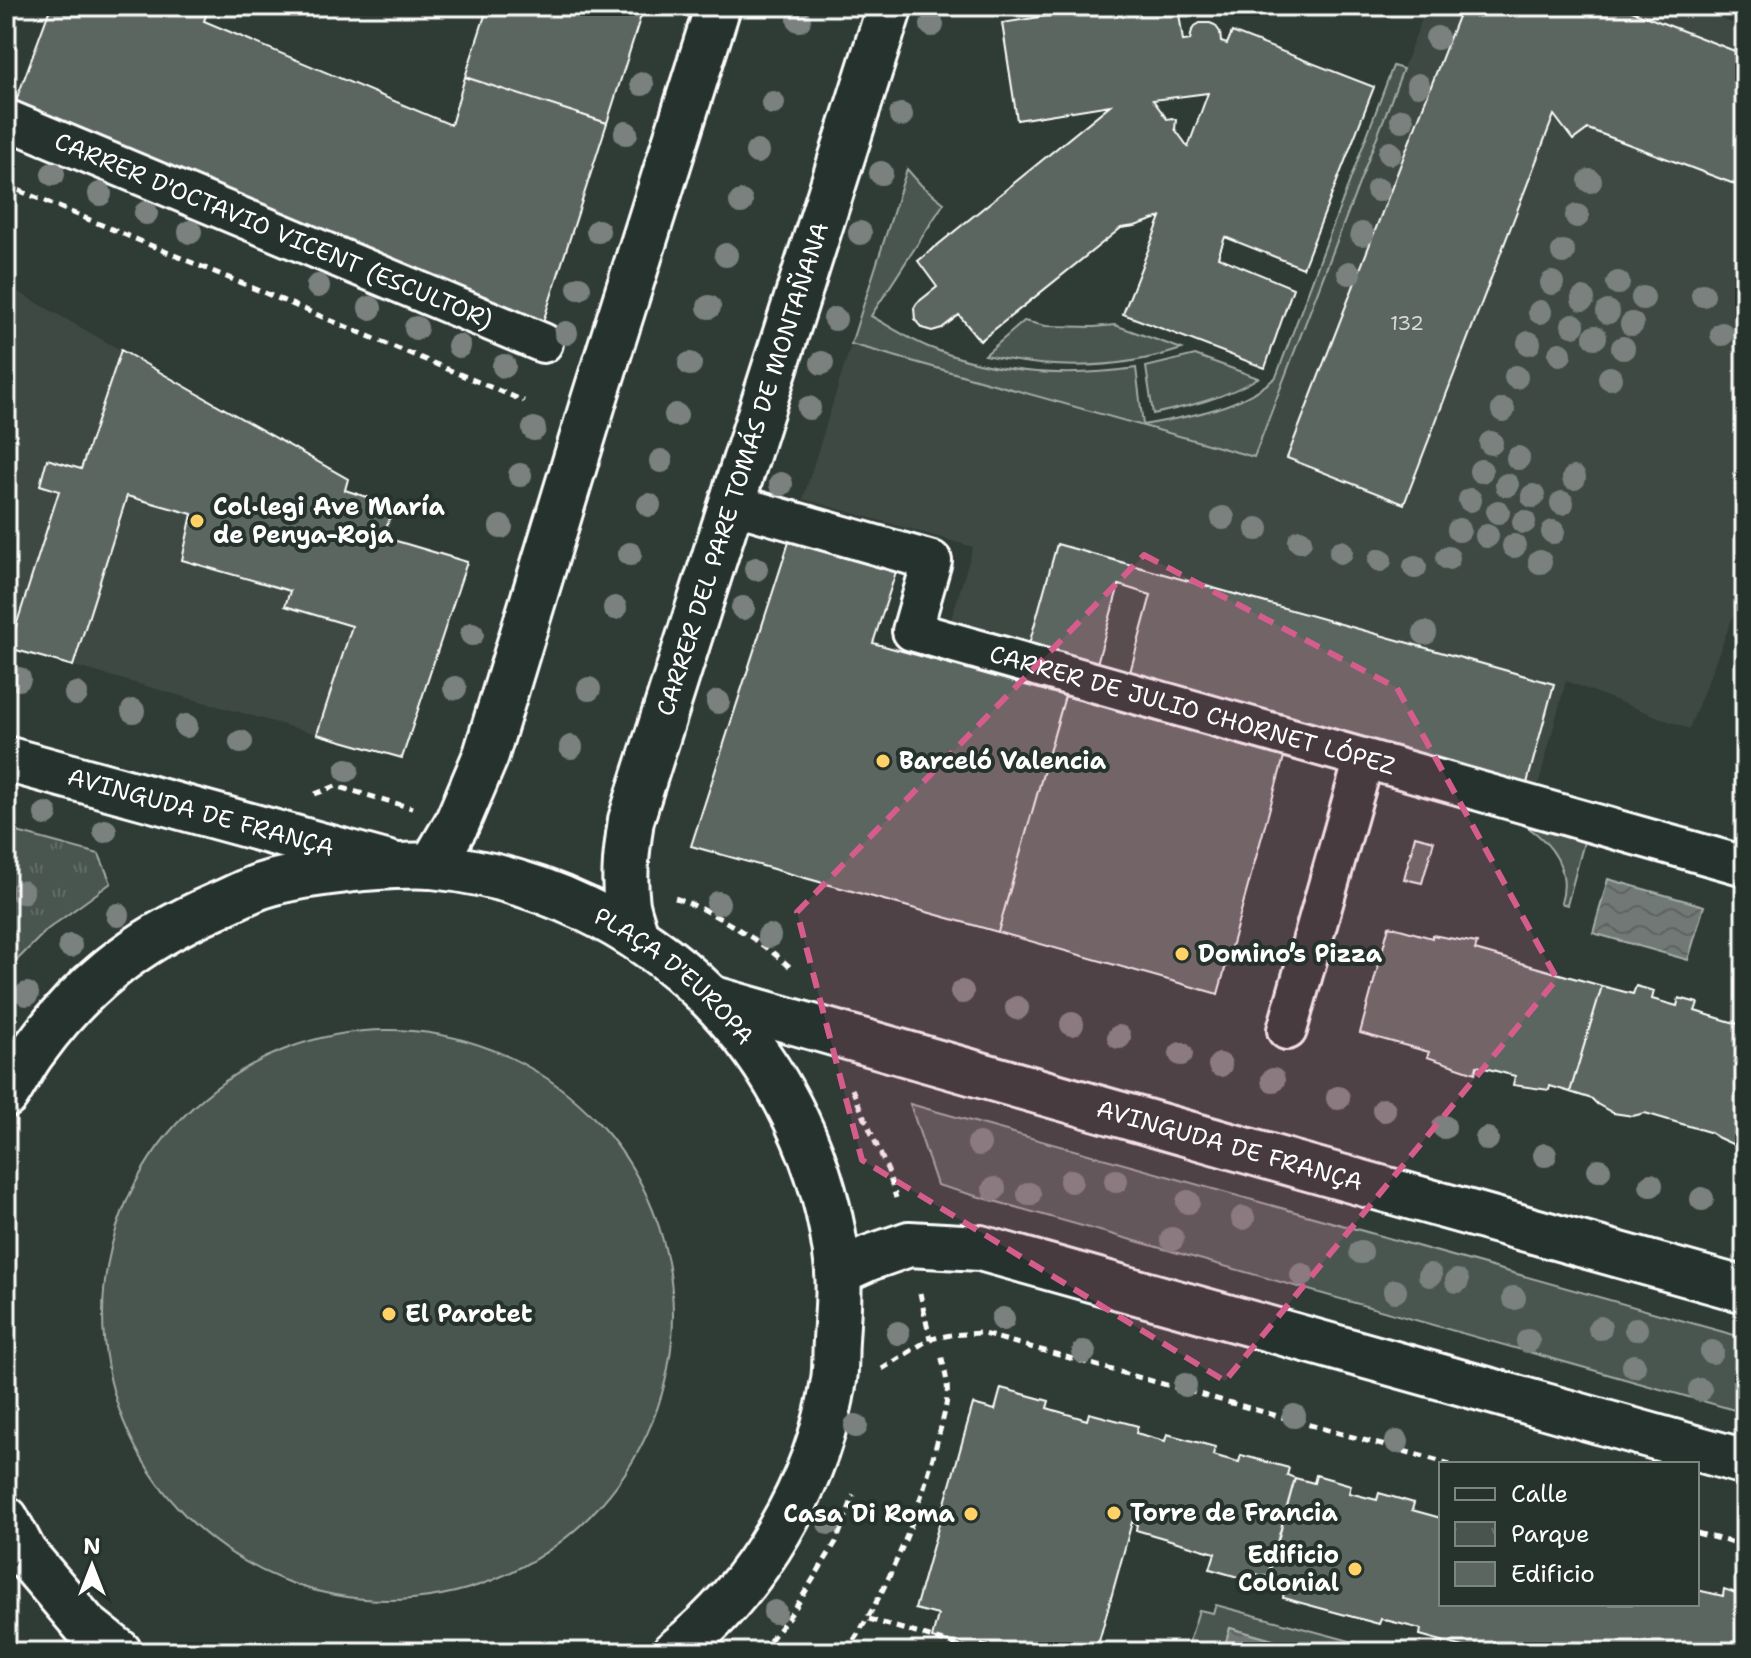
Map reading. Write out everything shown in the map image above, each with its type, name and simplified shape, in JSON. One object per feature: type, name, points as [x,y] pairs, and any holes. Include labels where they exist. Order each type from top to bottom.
[{"type":"main road","points":[[414,866],[457,823],[486,755],[718,6]]},
{"type":"main road","name":"CARRER DEL PARE TOMÁS DE MONTAÑANA","points":[[636,936],[628,907],[626,881],[626,851],[631,820],[890,6]]},
{"type":"main road","name":"AVINGUDA DE FRANÇA","points":[[6,759],[414,866]]},
{"type":"main road","name":"PLAÇA D'EUROPA","points":[[6,1095],[35,1048],[73,1004],[111,968],[180,921],[262,886],[314,874],[414,866],[493,877],[557,896],[636,936],[667,958],[714,999],[764,1061],[793,1111],[825,1194],[838,1272],[835,1378],[820,1438],[796,1501],[769,1547],[724,1606],[677,1651]]},
{"type":"main road","name":"AVINGUDA DE FRANÇA","points":[[714,999],[1745,1290]]},
{"type":"main road","points":[[838,1272],[909,1244],[980,1248],[1745,1462]]},
{"type":"main road","points":[[6,1519],[24,1553],[85,1625],[119,1652]]},
{"type":"street","name":"CARRER D'OCTAVIO VICENT (ESCULTOR)","points":[[6,119],[543,343]]},
{"type":"street","name":"CARRER DE JULIO CHORNET LÓPEZ","points":[[732,504],[932,561],[912,631],[1745,866]]},
{"type":"street","points":[[1287,1030],[1364,759]]},
{"type":"path","points":[[6,185],[524,401]]},
{"type":"path","points":[[315,794],[336,786],[414,808]]},
{"type":"path","points":[[671,897],[709,913],[776,954],[792,969]]},
{"type":"path","points":[[827,1032],[888,1171],[909,1244],[930,1339],[980,1333],[1443,1462]]},
{"type":"path","points":[[846,1652],[869,1619],[927,1481],[944,1416],[948,1386],[941,1354]]},
{"type":"path","points":[[1699,1534],[1745,1546]]},
{"type":"path","points":[[869,1619],[980,1652]]},
{"type":"path","points":[[6,1635],[19,1652]]},
{"type":"highlighted area","points":[[1144,555],[1397,688],[1557,979],[1225,1381],[862,1160],[797,912]]},
{"type":"shaded area","points":[[1427,6],[1688,6],[1745,28],[1745,586],[1689,729],[1566,681],[1537,790],[949,626],[973,547],[803,499],[851,344],[1253,456]]},
{"type":"shaded area","name":"Col·legi Ave María de Penya-Roja","points":[[6,285],[348,479],[345,490],[394,506],[383,537],[467,562],[402,758],[6,647]]},
{"type":"green space","points":[[1393,66],[1403,69],[1254,457],[851,344],[907,169],[944,203],[871,316],[923,345],[981,364],[1058,373],[1136,368],[1143,425],[1213,410],[1247,396],[1276,377]]},
{"type":"green space","points":[[1024,321],[1046,326],[1115,325],[1182,349],[1133,361],[1084,366],[1034,363],[985,355]]},
{"type":"green space","points":[[1195,355],[1258,378],[1220,396],[1153,414],[1146,367]]},
{"type":"green space","points":[[1526,826],[1584,842],[1567,905],[1561,903],[1564,880],[1557,859],[1544,841]]},
{"type":"green space","points":[[6,829],[99,854],[111,883],[48,929],[6,971]]},
{"type":"green space","points":[[388,1030],[444,1035],[497,1051],[547,1078],[590,1113],[625,1156],[652,1206],[668,1259],[673,1315],[668,1371],[652,1424],[625,1474],[590,1517],[547,1552],[497,1579],[444,1595],[388,1600],[332,1595],[279,1579],[229,1552],[186,1517],[151,1474],[124,1424],[108,1371],[103,1315],[108,1259],[124,1206],[151,1156],[186,1113],[229,1078],[279,1051],[332,1035]]},
{"type":"green space","points":[[910,1104],[1745,1338],[1745,1413],[937,1185]]},
{"type":"green space","points":[[1216,1605],[1391,1652],[1315,1652],[1230,1628],[1223,1652],[1186,1652],[1199,1610],[1213,1613]]},
{"type":"water","points":[[1608,879],[1704,906],[1688,960],[1593,933]]},
{"type":"water","points":[[1230,1628],[1315,1652],[1223,1652]]},
{"type":"building","points":[[51,6],[194,6],[208,10],[204,21],[451,125],[465,77],[607,123],[542,325],[16,101]]},
{"type":"building","points":[[488,6],[644,6],[607,123],[465,77]]},
{"type":"building","points":[[1108,6],[1178,6],[1183,41],[1190,40],[1195,26],[1210,23],[1220,32],[1221,42],[1227,44],[1232,32],[1374,87],[1303,268],[1225,237],[1218,257],[1293,288],[1265,368],[1123,314],[1161,217],[1121,228],[980,341],[959,315],[942,328],[932,331],[922,328],[915,320],[917,303],[937,287],[918,261],[1110,105],[1017,120],[1002,23]],"holes":[[[1208,93],[1188,147],[1175,129],[1176,120],[1167,119],[1153,100]]]},
{"type":"building","points":[[1462,6],[1619,6],[1745,55],[1745,188],[1588,129],[1573,140],[1554,115],[1404,504],[1287,458]]},
{"type":"building","points":[[121,350],[348,479],[345,490],[394,506],[383,537],[467,562],[402,758],[317,734],[352,626],[285,606],[290,591],[182,560],[192,514],[127,496],[73,666],[9,648],[59,491],[40,485],[47,459],[81,469]]},
{"type":"building","name":"Barceló Valencia","points":[[789,542],[896,572],[873,643],[1065,696],[998,932],[691,846]]},
{"type":"building","points":[[1057,544],[1554,684],[1526,787],[1129,676],[1151,595],[1119,585],[1096,667],[1028,648]]},
{"type":"building","points":[[1065,696],[1284,757],[1218,994],[998,932]]},
{"type":"building","points":[[1415,836],[1434,841],[1422,883],[1404,879]]},
{"type":"building","points":[[1389,926],[1432,938],[1432,935],[1477,943],[1475,950],[1602,986],[1570,1092],[1550,1086],[1549,1090],[1513,1085],[1515,1076],[1477,1066],[1475,1073],[1427,1057],[1429,1052],[1360,1033]]},
{"type":"building","points":[[1602,986],[1633,994],[1636,986],[1654,991],[1652,999],[1677,1006],[1679,998],[1698,1003],[1695,1011],[1745,1026],[1745,1150],[1709,1132],[1645,1113],[1633,1116],[1613,1113],[1592,1099],[1570,1092]]},
{"type":"building","name":"Torre de Francia","points":[[1001,1388],[1049,1401],[1047,1408],[1087,1420],[1089,1413],[1138,1426],[1136,1433],[1165,1441],[1167,1434],[1215,1447],[1213,1455],[1227,1459],[1239,1462],[1241,1455],[1289,1468],[1287,1475],[1295,1478],[1268,1577],[1247,1572],[1245,1579],[1210,1569],[1215,1553],[1136,1530],[1137,1524],[1132,1522],[1096,1652],[1009,1652],[982,1644],[980,1651],[932,1638],[938,1615],[915,1609],[973,1404],[995,1410]]},
{"type":"building","name":"Edificio Colonial","points":[[1316,1475],[1351,1485],[1349,1493],[1377,1500],[1379,1493],[1414,1503],[1412,1510],[1439,1517],[1439,1606],[1699,1606],[1699,1590],[1723,1596],[1724,1589],[1745,1596],[1745,1652],[1481,1652],[1420,1635],[1421,1629],[1381,1619],[1379,1624],[1283,1598],[1284,1591],[1265,1586],[1295,1478],[1314,1483]]},
{"type":"place","name":"Col·legi Ave María de Penya-Roja","points":[[197,521]]},
{"type":"place","name":"Barceló Valencia","points":[[883,761]]},
{"type":"place","name":"Domino’s Pizza","points":[[1182,954]]},
{"type":"place","name":"El Parotet","points":[[389,1314]]},
{"type":"place","name":"Torre de Francia","points":[[1114,1513]]},
{"type":"place","name":"Casa Di Roma","points":[[971,1514]]},
{"type":"place","name":"Edificio Colonial","points":[[1355,1569]]}]
